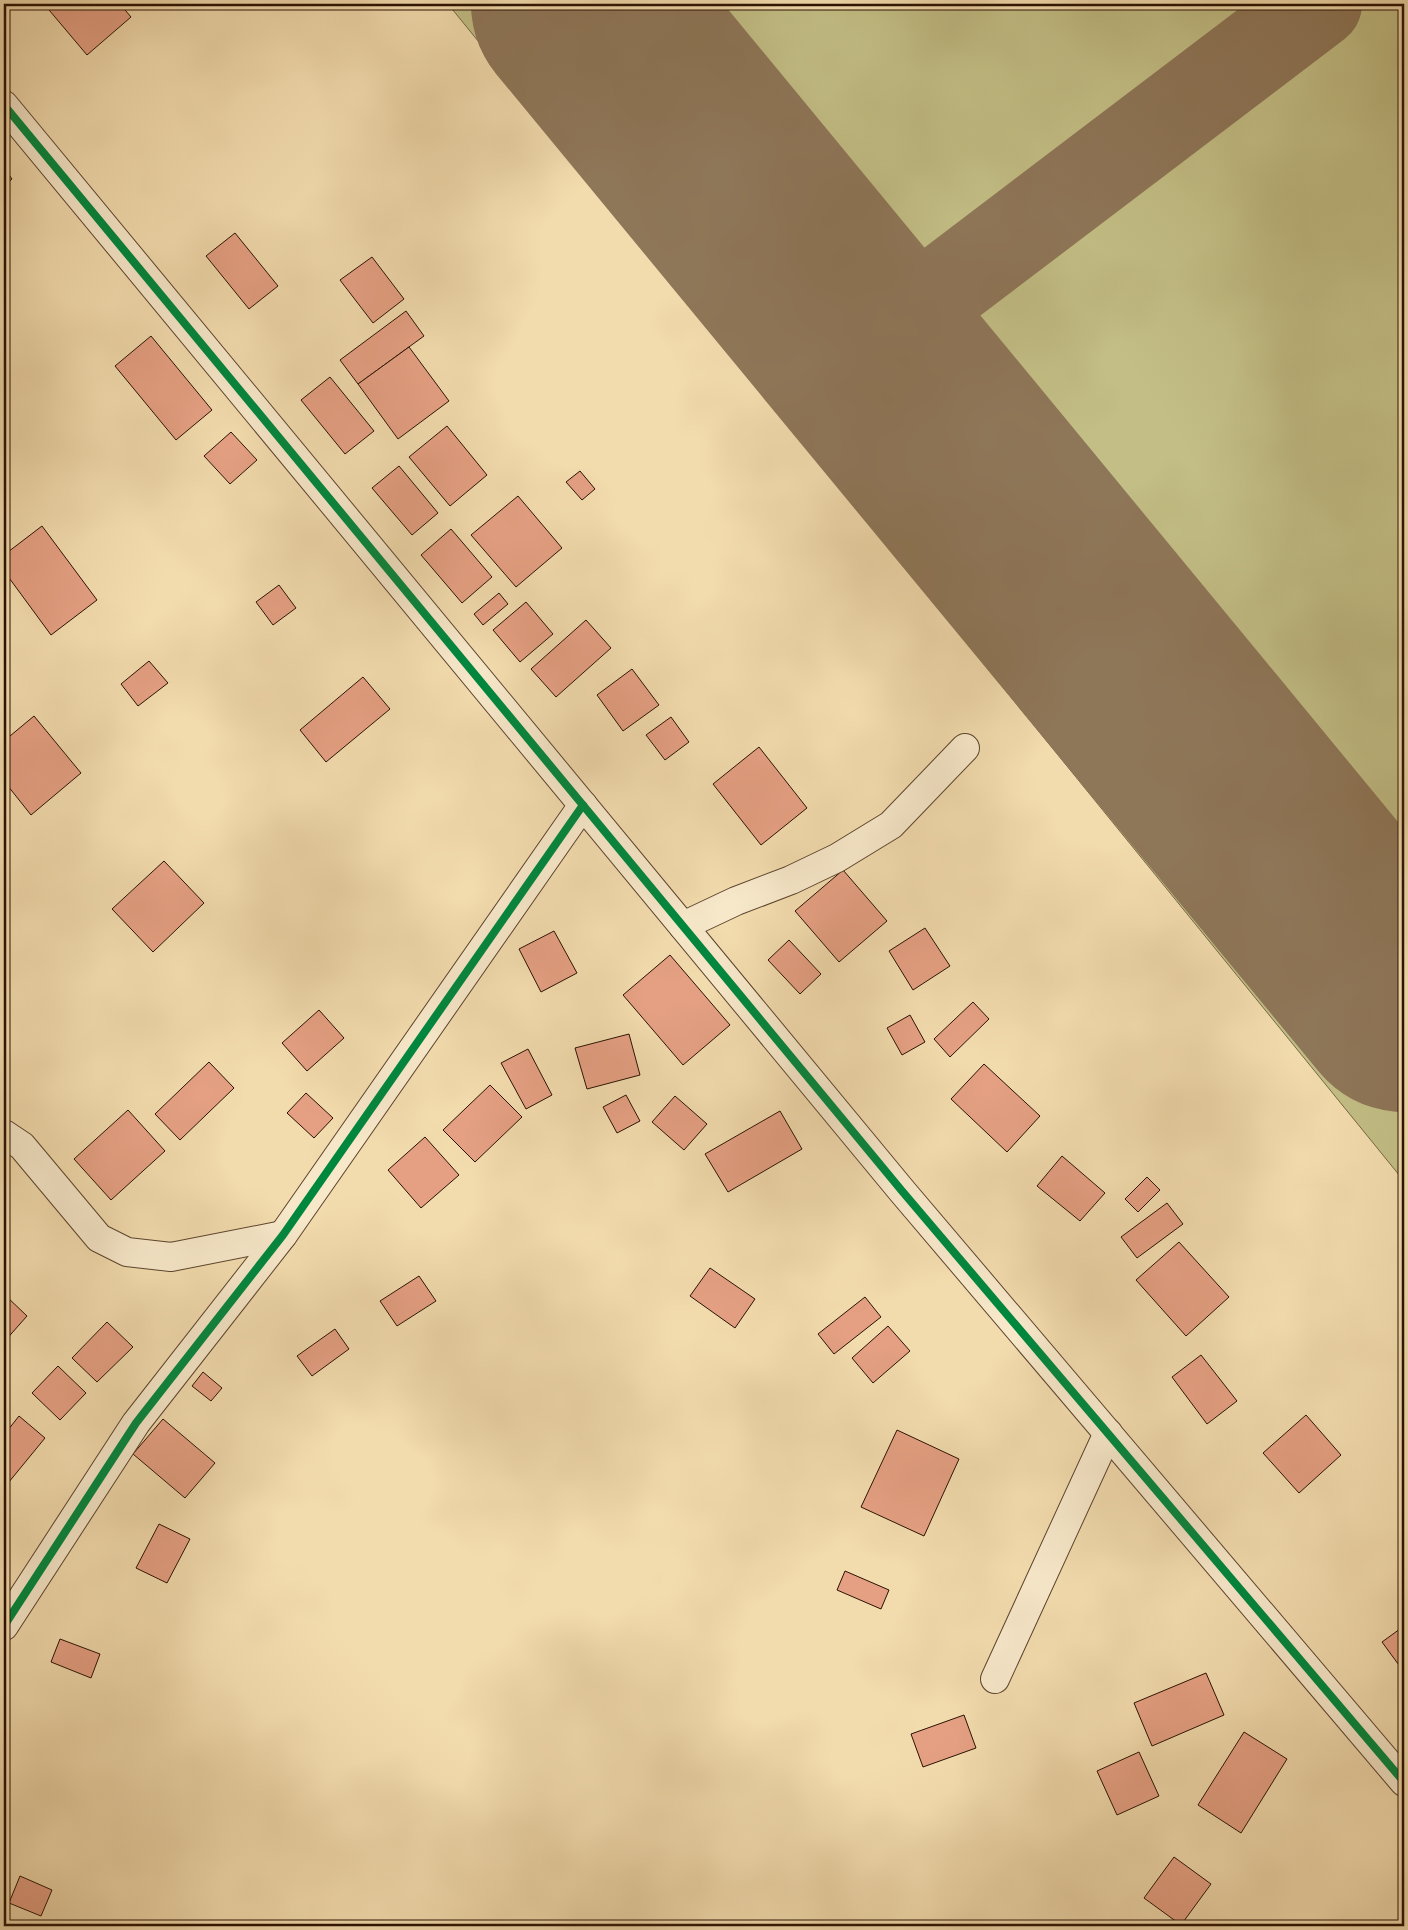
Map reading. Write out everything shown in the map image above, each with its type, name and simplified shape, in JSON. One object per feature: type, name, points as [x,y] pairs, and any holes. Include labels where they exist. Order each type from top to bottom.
[{"type":"street","points":[[4,105],[902,1191],[1404,1782]]},
{"type":"street","points":[[684,926],[838,858],[892,825],[966,748]]},
{"type":"street","points":[[4,1626],[136,1422],[283,1235],[583,805]]},
{"type":"street","points":[[4,1134],[22,1146],[99,1238],[127,1252],[171,1257],[283,1235]]},
{"type":"street","points":[[995,1679],[1108,1433]]},
{"type":"shaded area","points":[[448,4],[1404,4],[1404,1181]]},
{"type":"building","points":[[44,4],[120,4],[131,17],[87,55]]},
{"type":"building","points":[[4,168],[12,179],[4,186]]},
{"type":"building","points":[[235,233],[278,286],[249,309],[206,256]]},
{"type":"building","points":[[372,257],[404,299],[373,323],[340,280]]},
{"type":"building","points":[[406,311],[424,336],[358,384],[340,360]]},
{"type":"building","points":[[151,336],[212,410],[176,440],[115,366]]},
{"type":"building","points":[[409,347],[449,401],[398,439],[358,384]]},
{"type":"building","points":[[330,377],[374,431],[345,454],[301,400]]},
{"type":"building","points":[[447,426],[487,475],[450,506],[409,457]]},
{"type":"building","points":[[231,432],[257,460],[230,484],[204,456]]},
{"type":"building","points":[[399,466],[438,513],[412,535],[372,488]]},
{"type":"building","points":[[580,471],[595,489],[582,500],[566,482]]},
{"type":"building","points":[[518,496],[562,548],[516,587],[471,535]]},
{"type":"building","points":[[42,526],[97,600],[51,635],[4,571],[4,555]]},
{"type":"building","points":[[451,529],[492,577],[462,603],[421,555]]},
{"type":"building","points":[[279,585],[296,608],[273,625],[256,602]]},
{"type":"building","points":[[499,593],[508,604],[483,625],[474,614]]},
{"type":"building","points":[[526,602],[553,634],[520,662],[493,630]]},
{"type":"building","points":[[586,620],[611,648],[556,697],[531,669]]},
{"type":"building","points":[[149,661],[168,683],[138,706],[121,684]]},
{"type":"building","points":[[632,669],[659,705],[623,731],[597,695]]},
{"type":"building","points":[[363,677],[390,709],[326,762],[300,730]]},
{"type":"building","points":[[34,716],[81,773],[31,815],[4,781],[4,741]]},
{"type":"building","points":[[671,717],[689,742],[665,760],[646,735]]},
{"type":"building","points":[[759,747],[807,808],[761,845],[713,784]]},
{"type":"building","points":[[164,861],[204,903],[153,952],[112,909]]},
{"type":"building","points":[[843,870],[887,921],[839,962],[795,911]]},
{"type":"building","points":[[925,928],[950,966],[913,990],[889,951]]},
{"type":"building","points":[[554,931],[577,973],[541,992],[519,949]]},
{"type":"building","points":[[789,940],[821,974],[800,994],[768,960]]},
{"type":"building","points":[[670,955],[730,1025],[683,1065],[623,995]]},
{"type":"building","points":[[973,1002],[989,1019],[950,1057],[934,1039]]},
{"type":"building","points":[[319,1010],[344,1038],[307,1071],[282,1043]]},
{"type":"building","points":[[910,1015],[925,1042],[902,1055],[887,1028]]},
{"type":"building","points":[[629,1034],[640,1075],[587,1089],[575,1048]]},
{"type":"building","points":[[528,1049],[552,1095],[526,1109],[501,1063]]},
{"type":"building","points":[[209,1062],[234,1088],[180,1140],[155,1114]]},
{"type":"building","points":[[984,1064],[1040,1116],[1007,1152],[951,1099]]},
{"type":"building","points":[[490,1085],[522,1117],[475,1162],[443,1130]]},
{"type":"building","points":[[306,1093],[333,1118],[314,1138],[287,1113]]},
{"type":"building","points":[[626,1095],[640,1121],[617,1133],[603,1107]]},
{"type":"building","points":[[675,1096],[707,1124],[684,1150],[652,1122]]},
{"type":"building","points":[[128,1110],[165,1151],[111,1200],[74,1159]]},
{"type":"building","points":[[780,1111],[802,1149],[728,1192],[705,1154]]},
{"type":"building","points":[[425,1137],[459,1175],[421,1208],[388,1170]]},
{"type":"building","points":[[1062,1156],[1105,1193],[1080,1221],[1037,1186]]},
{"type":"building","points":[[1147,1177],[1160,1190],[1138,1212],[1125,1199]]},
{"type":"building","points":[[1167,1203],[1183,1224],[1137,1258],[1121,1237]]},
{"type":"building","points":[[1179,1242],[1229,1297],[1186,1336],[1136,1280]]},
{"type":"building","points":[[710,1268],[755,1299],[735,1328],[690,1296]]},
{"type":"building","points":[[419,1276],[436,1301],[397,1326],[380,1301]]},
{"type":"building","points":[[4,1296],[27,1316],[4,1342]]},
{"type":"building","points":[[865,1297],[881,1317],[834,1354],[818,1334]]},
{"type":"building","points":[[107,1322],[133,1347],[97,1382],[72,1358]]},
{"type":"building","points":[[888,1326],[910,1351],[873,1383],[852,1358]]},
{"type":"building","points":[[335,1329],[349,1349],[312,1376],[297,1356]]},
{"type":"building","points":[[1201,1355],[1237,1401],[1207,1424],[1172,1377]]},
{"type":"building","points":[[58,1366],[86,1393],[60,1420],[32,1393]]},
{"type":"building","points":[[203,1372],[222,1388],[211,1401],[192,1386]]},
{"type":"building","points":[[1306,1415],[1341,1455],[1299,1493],[1263,1453]]},
{"type":"building","points":[[19,1416],[45,1438],[4,1488],[4,1435]]},
{"type":"building","points":[[163,1419],[215,1463],[185,1498],[133,1454]]},
{"type":"building","points":[[897,1430],[959,1459],[924,1536],[861,1507]]},
{"type":"building","points":[[159,1524],[190,1539],[167,1583],[136,1568]]},
{"type":"building","points":[[845,1571],[889,1590],[881,1609],[837,1590]]},
{"type":"building","points":[[1404,1626],[1404,1672],[1382,1642]]},
{"type":"building","points":[[60,1639],[100,1654],[91,1678],[51,1662]]},
{"type":"building","points":[[1206,1673],[1224,1715],[1152,1746],[1134,1703]]},
{"type":"building","points":[[964,1715],[976,1748],[923,1767],[911,1734]]},
{"type":"building","points":[[1244,1732],[1287,1759],[1241,1833],[1198,1805]]},
{"type":"building","points":[[1139,1752],[1159,1796],[1117,1815],[1097,1771]]},
{"type":"building","points":[[1174,1857],[1211,1884],[1181,1925],[1144,1898]]},
{"type":"building","points":[[20,1876],[52,1890],[41,1916],[9,1903]]},
{"type":"taxiway","points":[[865,348],[1318,4]]},
{"type":"runway","points":[[581,4],[1404,1002]]},
{"type":"cycle path","points":[[4,105],[902,1191],[1404,1782]]},
{"type":"cycle path","points":[[4,1626],[136,1423],[283,1235],[583,805]]}]
